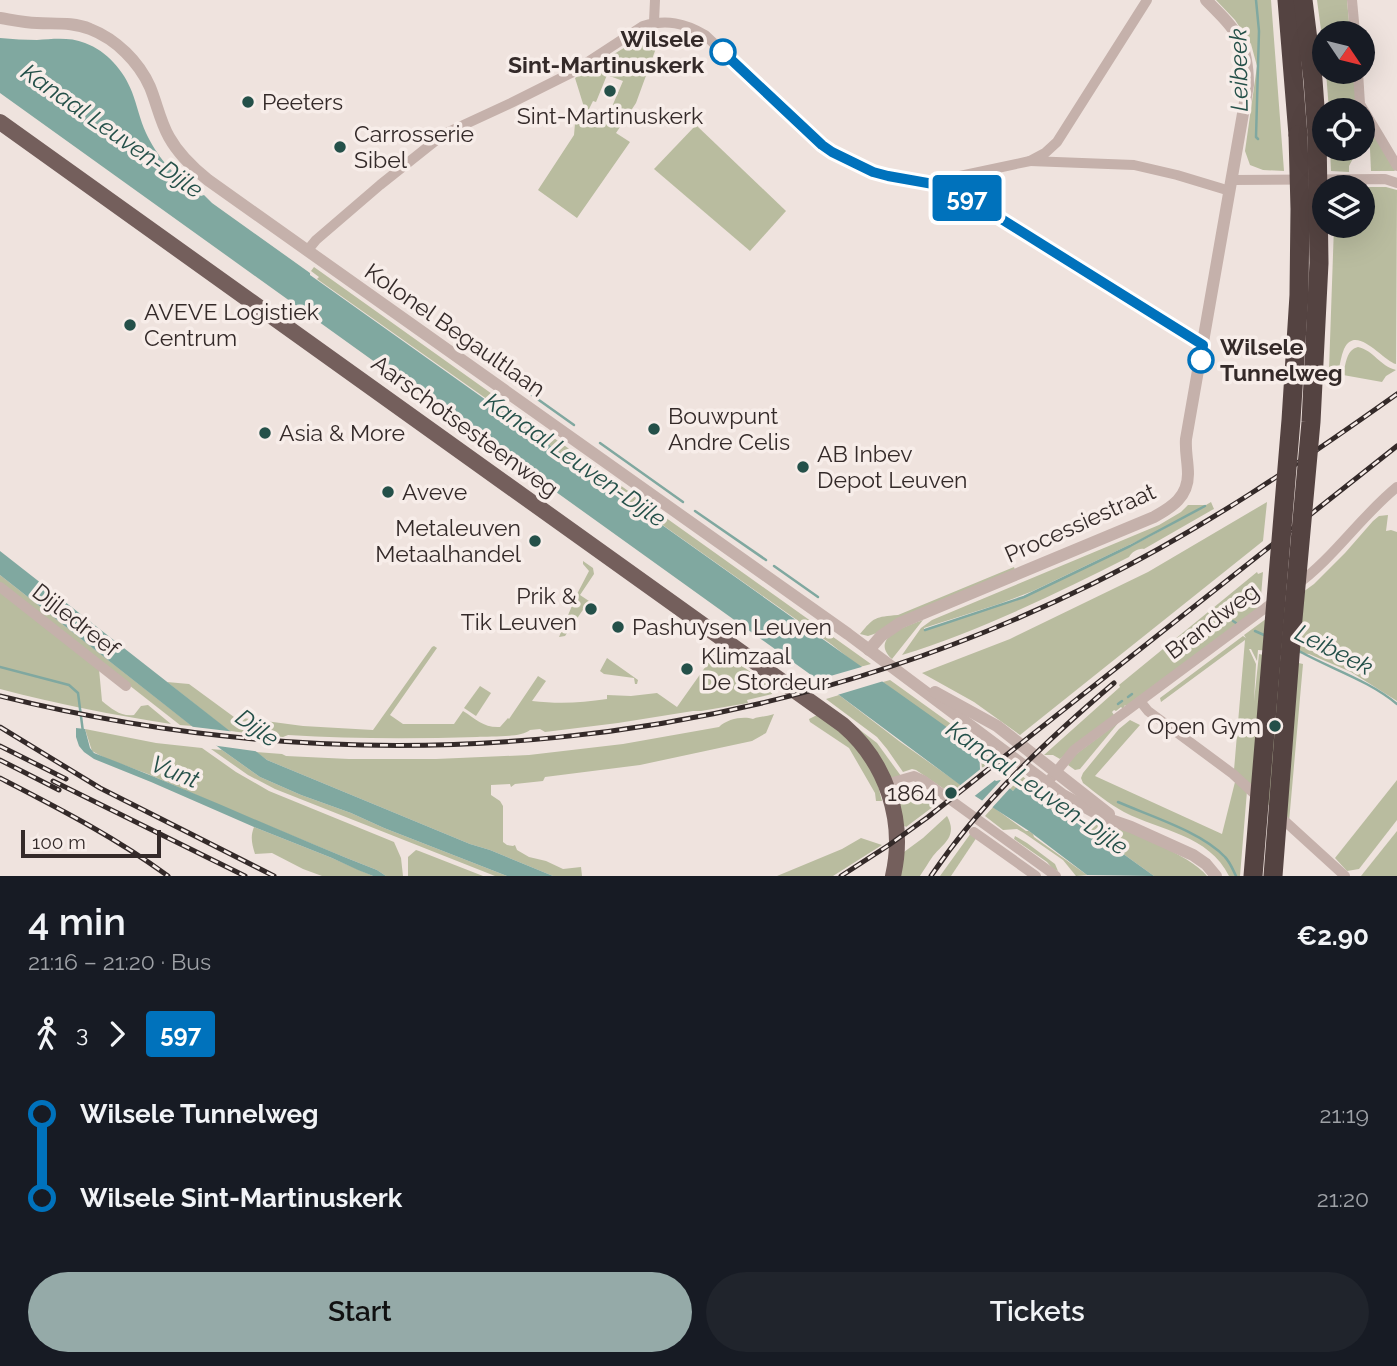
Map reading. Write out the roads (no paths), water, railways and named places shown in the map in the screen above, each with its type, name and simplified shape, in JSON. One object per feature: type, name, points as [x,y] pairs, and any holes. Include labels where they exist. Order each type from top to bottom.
[{"type":"highway","points":[[1273,876],[1311,422],[1319,264],[1308,134],[1287,0]]},
{"type":"highway","points":[[1253,876],[1290,433],[1299,295],[1300,209],[1313,80],[1303,0]]},
{"type":"main road","name":"Aarschotsesteenweg","points":[[0,122],[849,730],[873,758],[892,803],[897,847],[893,876]]},
{"type":"street","points":[[654,22],[655,0]]},
{"type":"street","points":[[1030,161],[1057,142],[1147,0]]},
{"type":"street","name":"Processiestraat","points":[[869,650],[881,636],[900,623],[1154,517],[1175,504],[1184,492],[1188,473],[1186,439],[1248,85],[1248,64],[1241,40],[1229,23],[1206,0]]},
{"type":"street","points":[[1352,0],[1354,21]]},
{"type":"street","name":"Kolonel Begaultlaan","points":[[0,18],[77,25],[113,41],[142,73],[169,137],[191,166],[208,180],[913,681],[929,696],[1051,778],[1083,807],[1193,855],[1206,864],[1216,876]]},
{"type":"street","points":[[307,251],[369,194],[444,134],[571,73],[643,26],[654,22],[680,24],[705,35],[822,145],[842,158],[873,172],[950,187],[1203,345]]},
{"type":"street","points":[[1359,84],[1360,104],[1397,166]]},
{"type":"street","points":[[950,187],[960,176],[1030,161],[1133,165],[1231,186],[1385,179],[1397,183]]},
{"type":"street","name":"Brandweg","points":[[1051,778],[1074,750],[1313,573],[1367,513],[1397,486]]},
{"type":"street","name":"Dijledreef","points":[[0,587],[127,685]]},
{"type":"street","points":[[1140,701],[1148,711],[1233,774],[1345,876]]},
{"type":"street","points":[[886,784],[914,776],[923,780],[1056,876]]},
{"type":"street","points":[[974,832],[1036,876]]},
{"type":"water","name":"Kanaal Leuven-Dijle","points":[[0,38],[73,40],[100,51],[114,63],[129,84],[144,128],[155,149],[172,171],[194,188],[194,191],[204,195],[310,275],[979,750],[980,769],[996,781],[1000,780],[1013,791],[1020,783],[1046,802],[1054,815],[1065,818],[1069,815],[1154,876],[1087,875],[0,93]]},
{"type":"water","name":"Dijle","points":[[0,551],[267,760],[553,876],[507,876],[260,777],[0,575]]},
{"type":"water","points":[[76,728],[85,729],[94,753],[386,876],[373,876],[358,870],[94,759],[79,746]]},
{"type":"waterway","name":"Leibeek","points":[[1256,0],[1259,31],[1258,139]]},
{"type":"waterway","points":[[461,344],[493,367]]},
{"type":"waterway","points":[[515,383],[574,425]]},
{"type":"waterway","points":[[600,443],[683,502]]},
{"type":"waterway","points":[[925,630],[1024,597],[1205,506]]},
{"type":"waterway","points":[[695,511],[766,560]]},
{"type":"waterway","points":[[774,566],[818,597]]},
{"type":"waterway","name":"Leibeek","points":[[1255,631],[1264,635]]},
{"type":"waterway","name":"Leibeek","points":[[1299,651],[1362,681],[1397,704]]},
{"type":"waterway","name":"Vunt","points":[[0,667],[69,685],[78,693],[83,732]]},
{"type":"waterway","points":[[1128,697],[1132,694]]},
{"type":"waterway","points":[[1118,704],[1122,701]]},
{"type":"waterway","points":[[1118,802],[1175,825],[1203,840],[1225,857],[1236,876]]},
{"type":"railway","points":[[0,696],[139,724],[279,741],[419,745],[558,737],[695,717],[831,685],[964,640],[1094,583],[1173,541],[1249,494],[1397,394]]},
{"type":"railway","points":[[841,876],[928,817],[1397,446]]},
{"type":"railway","points":[[931,876],[993,798],[1064,727],[1114,683]]},
{"type":"railway","points":[[0,727],[100,788],[274,876]]},
{"type":"railway","points":[[0,746],[66,779]]},
{"type":"railway","points":[[0,760],[59,790]]},
{"type":"railway","points":[[0,778],[107,836],[168,876]]},
{"type":"railway","points":[[53,781],[245,876]]},
{"type":"place","name":"Wilsele Sint-Martinuskerk","points":[[723,52]]},
{"type":"place","name":"Sint-Martinuskerk","points":[[610,91]]},
{"type":"place","name":"Peeters","points":[[248,102]]},
{"type":"place","name":"Carrosserie Sibel","points":[[340,147]]},
{"type":"place","name":"AVEVE Logistiek Centrum","points":[[130,325]]},
{"type":"place","name":"Wilsele Tunnelweg","points":[[1201,360]]},
{"type":"place","name":"Bouwpunt Andre Celis","points":[[654,429]]},
{"type":"place","name":"Asia & More","points":[[265,433]]},
{"type":"place","name":"AB Inbev Depot Leuven","points":[[803,467]]},
{"type":"place","name":"Aveve","points":[[388,492]]},
{"type":"place","name":"Metaleuven Metaalhandel","points":[[535,541]]},
{"type":"place","name":"Prik & Tik Leuven","points":[[591,609]]},
{"type":"place","name":"Pashuysen Leuven","points":[[618,627]]},
{"type":"place","name":"Klimzaal De Stordeur","points":[[687,669]]},
{"type":"place","name":"Open Gym","points":[[1275,726]]},
{"type":"place","name":"1864","points":[[951,793]]}]
